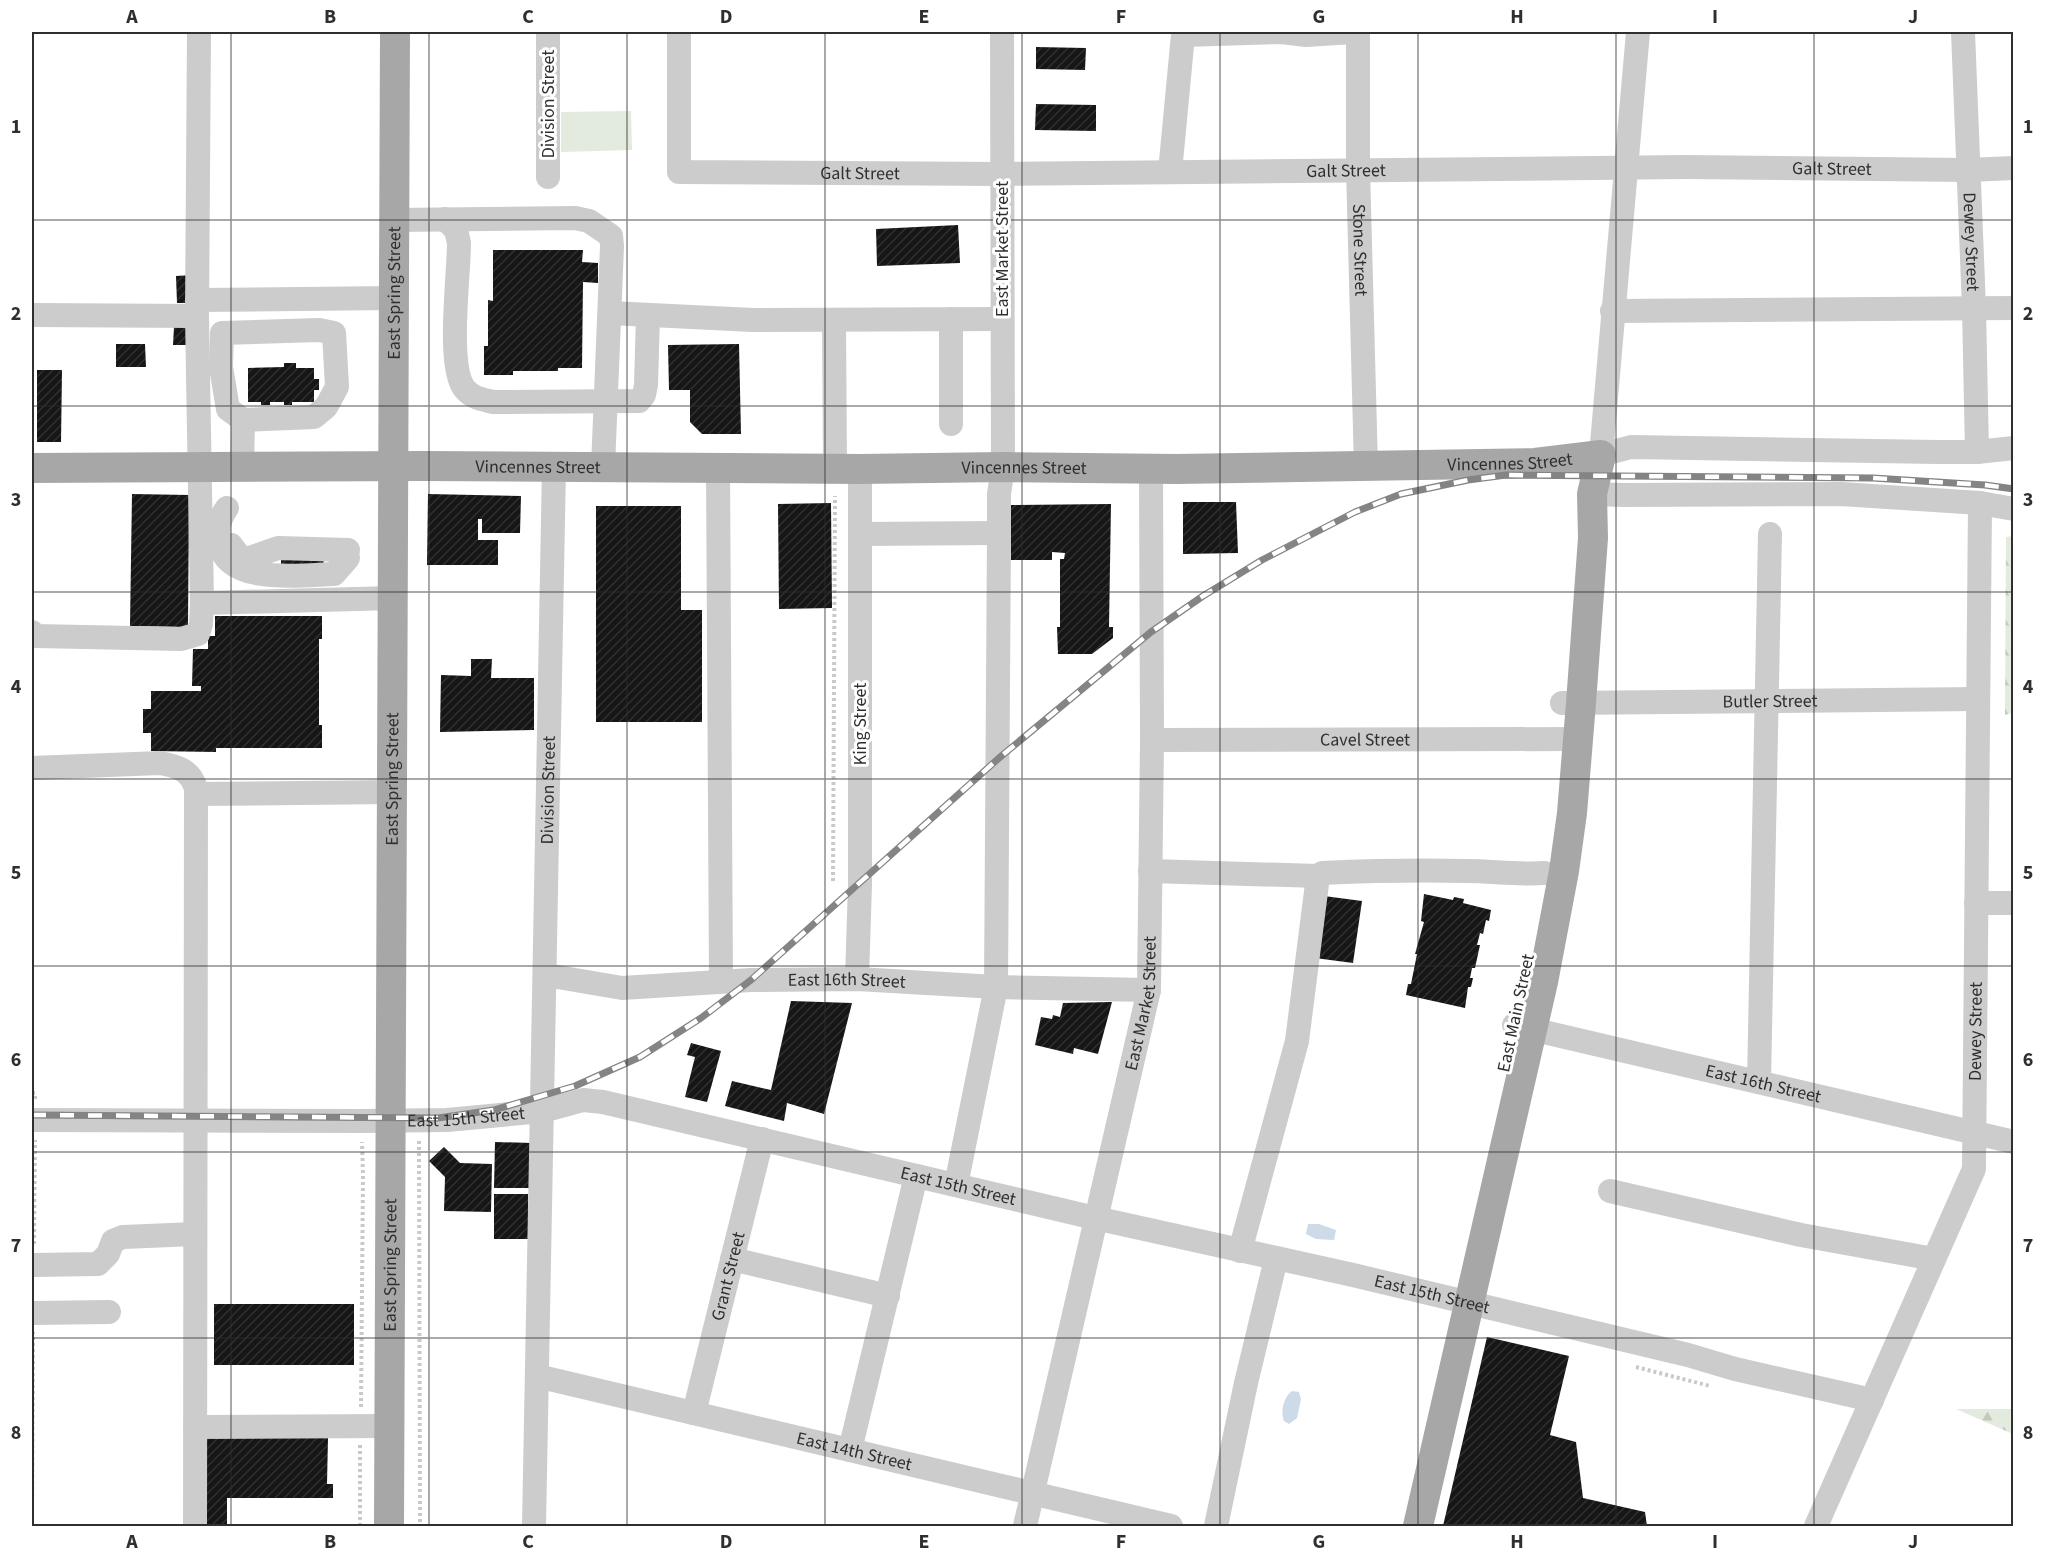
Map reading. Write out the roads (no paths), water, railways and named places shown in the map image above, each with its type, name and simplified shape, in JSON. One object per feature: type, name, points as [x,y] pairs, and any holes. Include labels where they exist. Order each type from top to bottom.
[{"type":"main road","name":"East Spring Street","points":[[389,1527],[395,32]]},
{"type":"main road","name":"Vincennes Street","points":[[32,468],[394,466],[718,468],[843,478],[1003,467],[1151,469],[1366,467],[1535,463],[1601,455]]},
{"type":"main road","name":"East Main Street","points":[[1523,1027],[1553,810],[1568,739],[1593,538],[1592,494],[1601,455]]},
{"type":"main road","name":"East Main Street","points":[[1398,1527],[1460,1301],[1523,1027],[1564,871],[1572,813],[1568,739]]},
{"type":"main road","name":"East Main Street","points":[[1418,1527],[1460,1301]]},
{"type":"street","points":[[32,632],[36,636],[181,639],[198,634],[201,624],[197,308],[199,32]]},
{"type":"street","name":"Division Street","points":[[548,32],[548,177]]},
{"type":"street","name":"Galt Street","points":[[679,32],[679,172],[1002,174],[1358,169],[1968,170],[2013,168]]},
{"type":"street","name":"East Market Street","points":[[956,1185],[996,987],[999,494],[1003,467],[1002,32]]},
{"type":"street","points":[[1170,172],[1183,35],[1282,32],[1306,35],[1353,32]]},
{"type":"street","name":"Stone Street","points":[[1358,32],[1358,169],[1366,467]]},
{"type":"street","points":[[1601,455],[1638,32]]},
{"type":"street","name":"Dewey Street","points":[[1963,32],[1977,452]]},
{"type":"street","points":[[395,220],[575,218],[589,221],[611,236],[603,467]]},
{"type":"street","points":[[445,219],[456,230],[459,243],[456,364],[462,386],[479,399],[493,402],[639,401],[644,395],[648,315]]},
{"type":"street","points":[[223,300],[221,367],[228,409],[243,420],[315,417],[326,407],[337,387],[335,298]]},
{"type":"street","points":[[32,315],[197,308],[223,300],[395,298]]},
{"type":"street","points":[[1612,311],[2013,308]]},
{"type":"street","points":[[610,313],[753,320],[1002,319]]},
{"type":"street","points":[[951,319],[951,424]]},
{"type":"street","name":"King Street","points":[[834,320],[843,478],[860,534],[860,884],[857,979]]},
{"type":"street","points":[[222,333],[320,330],[334,333]]},
{"type":"street","points":[[242,467],[243,420]]},
{"type":"street","name":"Vincennes Street","points":[[1601,455],[1631,447],[1977,452],[2013,448]]},
{"type":"street","name":"Division Street","points":[[539,1525],[537,1376],[554,467]]},
{"type":"street","points":[[718,468],[722,981]]},
{"type":"street","name":"East Market Street","points":[[1025,1527],[1149,990],[1152,740],[1151,469]]},
{"type":"street","points":[[1592,494],[1840,494],[1980,503],[2013,509]]},
{"type":"street","name":"Dewey Street","points":[[1816,1527],[1974,1169],[1980,503]]},
{"type":"street","points":[[227,508],[229,543],[241,558],[250,558],[278,548],[348,554]]},
{"type":"street","points":[[860,534],[999,533]]},
{"type":"street","points":[[1759,1082],[1770,534]]},
{"type":"street","points":[[201,603],[393,598]]},
{"type":"street","name":"Butler Street","points":[[1571,703],[1978,699]]},
{"type":"street","name":"Cavel Street","points":[[1152,740],[1568,739]]},
{"type":"street","points":[[32,768],[160,763],[176,766],[191,775],[196,789],[195,1527]]},
{"type":"street","points":[[196,794],[393,792]]},
{"type":"street","points":[[1149,871],[1318,876],[1322,873],[1356,871],[1545,873]]},
{"type":"street","points":[[1240,1251],[1297,1041],[1318,876]]},
{"type":"street","points":[[1976,903],[2013,903]]},
{"type":"street","name":"East 16th Street","points":[[546,975],[622,988],[722,981],[857,979],[996,987],[1149,990]]},
{"type":"street","name":"East 16th Street","points":[[1523,1027],[2013,1142]]},
{"type":"street","name":"East 15th Street","points":[[32,1120],[447,1120],[543,1112],[583,1100],[603,1102],[1095,1218],[1353,1275],[1688,1355],[1735,1369],[1872,1400]]},
{"type":"street","name":"Grant Street","points":[[694,1413],[762,1139]]},
{"type":"street","points":[[850,1450],[916,1176]]},
{"type":"street","points":[[1610,1191],[1801,1236],[1934,1259]]},
{"type":"street","points":[[32,1265],[98,1264],[108,1254],[113,1241],[123,1237],[195,1234]]},
{"type":"street","points":[[732,1259],[888,1296]]},
{"type":"street","points":[[1216,1527],[1246,1383],[1276,1259]]},
{"type":"street","points":[[32,1313],[109,1312]]},
{"type":"street","name":"East 14th Street","points":[[537,1376],[1171,1527]]},
{"type":"street","points":[[195,1427],[390,1426]]},
{"type":"water","points":[[1308,1224],[1319,1224],[1336,1230],[1334,1240],[1316,1239],[1306,1234]]},
{"type":"water","points":[[1292,1391],[1299,1392],[1301,1399],[1297,1418],[1289,1424],[1284,1421],[1283,1409],[1285,1400]]},
{"type":"railway","points":[[32,1115],[438,1118],[494,1110],[575,1086],[640,1057],[701,1018],[751,980],[999,758],[1151,632],[1203,596],[1262,560],[1355,512],[1401,494],[1468,480],[1506,475],[1873,478],[2014,489]]}]
